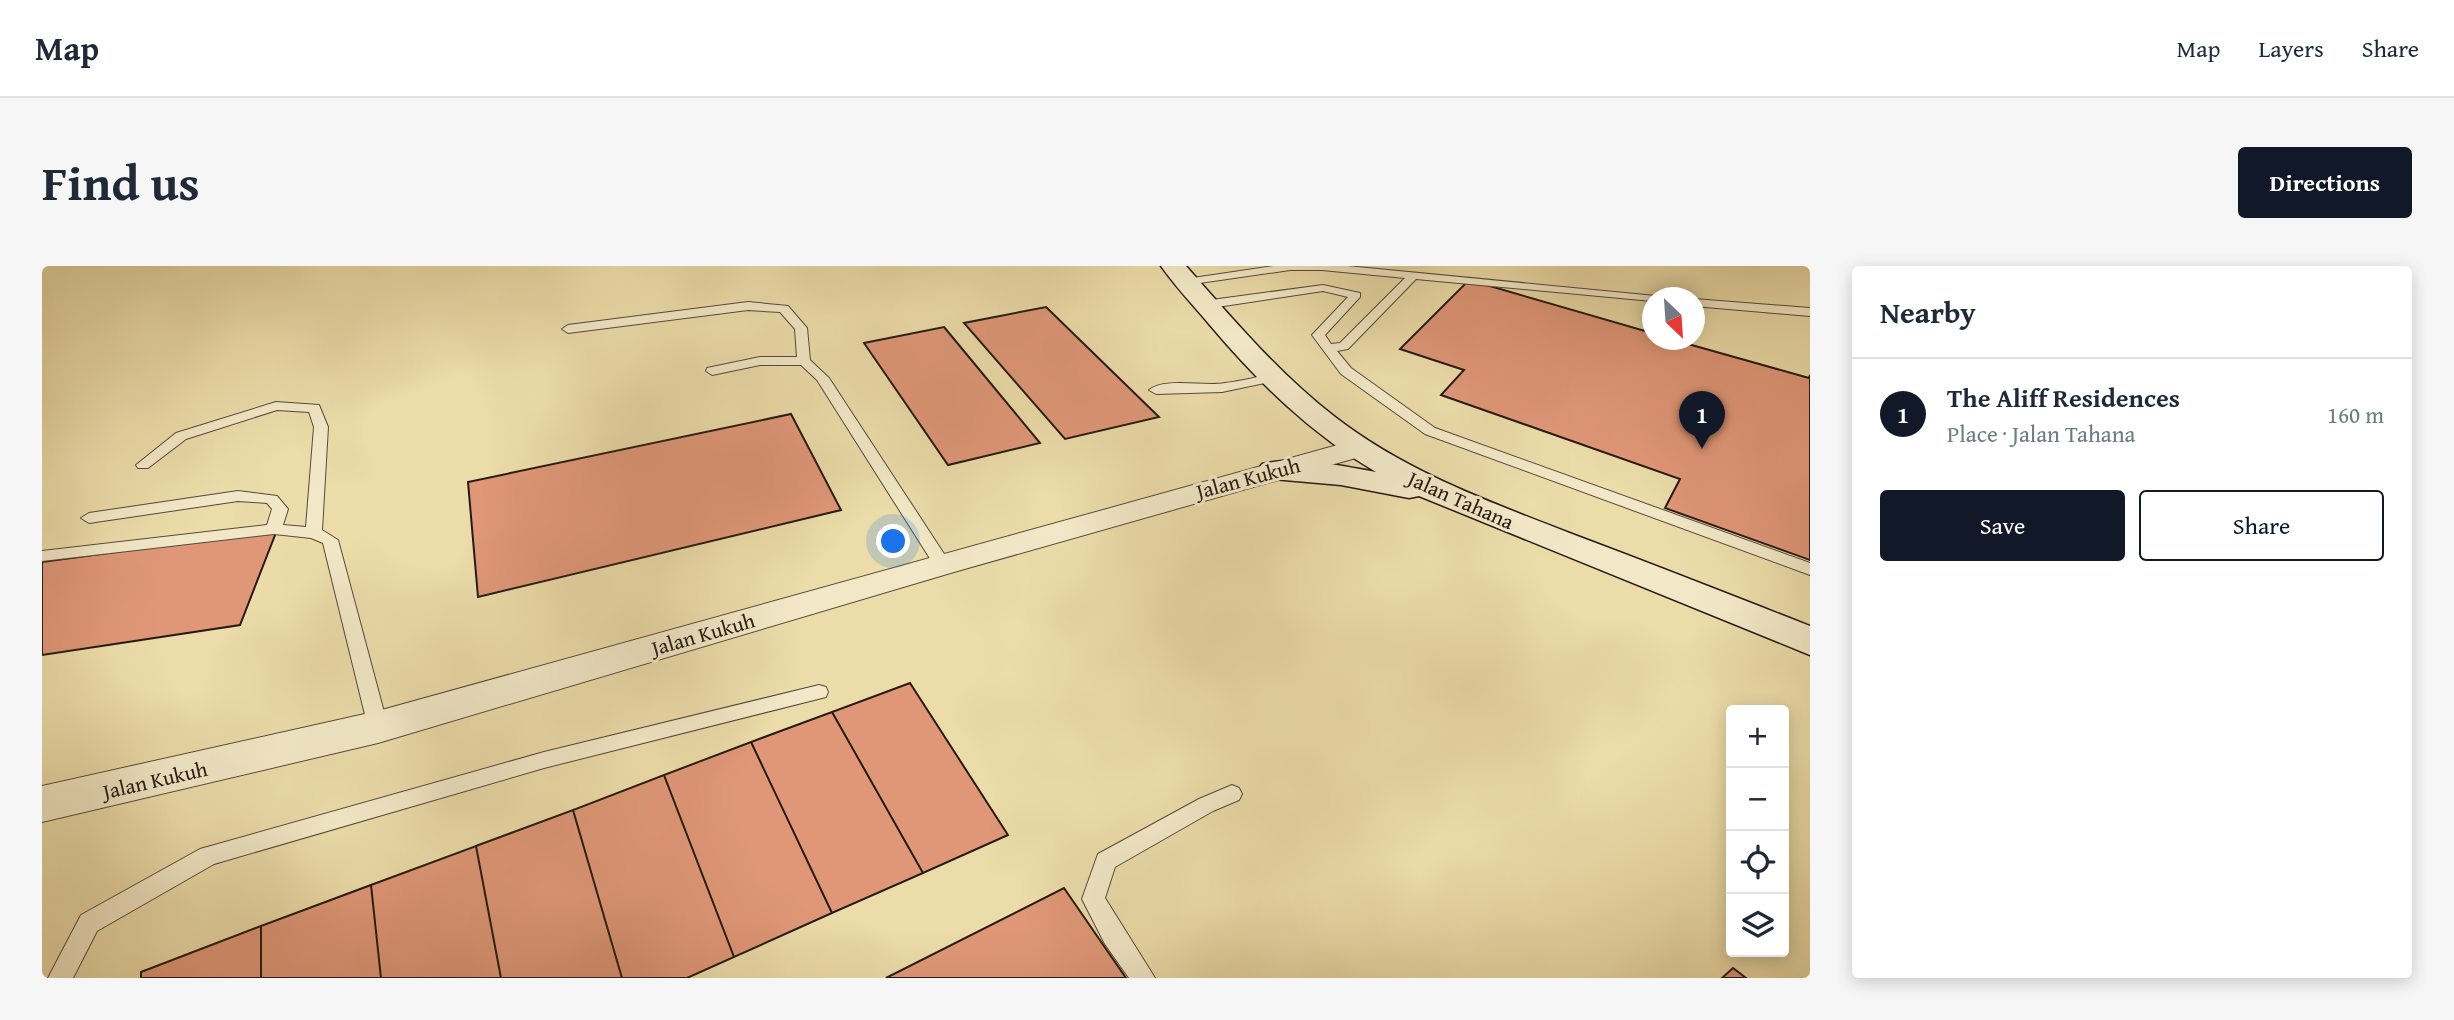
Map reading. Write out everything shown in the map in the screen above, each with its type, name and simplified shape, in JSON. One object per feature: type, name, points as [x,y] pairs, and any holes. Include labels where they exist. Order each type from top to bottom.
[{"type":"street","name":"Jalan Tahana","points":[[1180,274],[1204,305],[1310,412],[1359,448],[1442,495],[1810,641]]},
{"type":"street","points":[[1273,471],[1304,447],[1310,430],[1310,412]]},
{"type":"street","name":"Jalan Kukuh","points":[[42,804],[378,727],[942,564],[1359,448]]},
{"type":"street","points":[[1273,471],[1341,475],[1442,495]]},
{"type":"lane","points":[[1180,274],[1322,267],[1642,297]]},
{"type":"lane","points":[[1381,274],[1356,295],[1318,335],[1346,371],[1396,409],[1430,431],[1810,569]]},
{"type":"lane","points":[[1328,348],[1344,346],[1413,276]]},
{"type":"lane","points":[[1204,305],[1323,288],[1356,295]]},
{"type":"lane","points":[[1705,303],[1810,312]]},
{"type":"lane","points":[[568,329],[748,306],[784,309],[801,328],[804,361],[822,378],[942,564]]},
{"type":"lane","points":[[712,371],[760,360],[804,361]]},
{"type":"lane","points":[[1156,390],[1222,388],[1274,377]]},
{"type":"lane","points":[[143,465],[181,436],[276,406],[314,408],[321,427],[314,533]]},
{"type":"lane","points":[[89,518],[238,496],[272,499],[280,509],[274,529]]},
{"type":"lane","points":[[42,556],[274,529],[314,533],[330,540],[378,727]]},
{"type":"lane","points":[[60,978],[89,923],[208,856],[544,760],[819,692]]},
{"type":"lane","points":[[1143,978],[1113,936],[1093,899],[1106,861],[1206,805],[1232,794]]},
{"type":"building","points":[[1469,280],[1642,330],[1642,350],[1705,349],[1809,378],[1810,375],[1810,560],[1665,508],[1680,479],[1441,395],[1464,370],[1400,349]]},
{"type":"building","points":[[1046,307],[1159,417],[1065,439],[964,323]]},
{"type":"building","points":[[944,327],[1040,443],[948,465],[864,343]]},
{"type":"building","points":[[791,414],[841,510],[478,597],[468,482]]},
{"type":"building","points":[[277,530],[240,625],[42,655],[42,562]]},
{"type":"building","points":[[910,683],[1008,835],[923,873],[832,712]]},
{"type":"building","points":[[832,712],[923,873],[832,913],[751,742]]},
{"type":"building","points":[[751,742],[832,913],[734,957],[664,775]]},
{"type":"building","points":[[664,775],[734,957],[687,978],[622,978],[573,810]]},
{"type":"building","points":[[573,810],[622,978],[501,978],[476,846]]},
{"type":"building","points":[[476,846],[501,978],[381,978],[371,885]]},
{"type":"building","points":[[371,885],[381,978],[261,978],[261,926]]},
{"type":"building","points":[[1064,888],[1126,978],[886,978]]},
{"type":"building","points":[[261,926],[261,978],[141,978],[141,972]]},
{"type":"building","points":[[1733,968],[1746,978],[1722,978]]},
{"type":"place","name":"The Aliff Residences","points":[[1702,449]]}]
